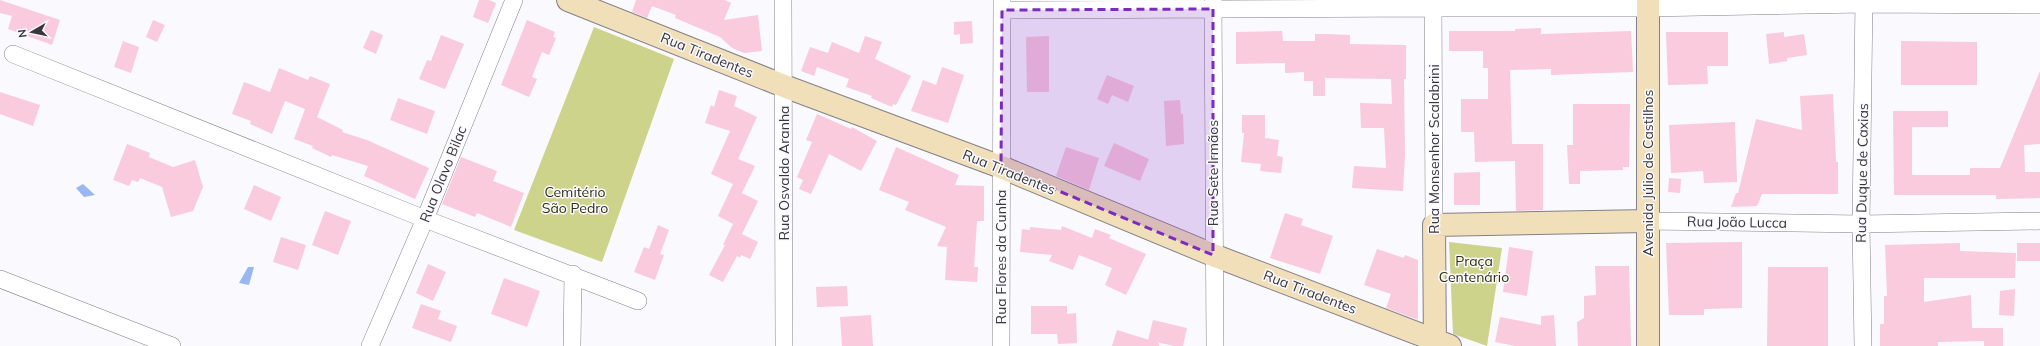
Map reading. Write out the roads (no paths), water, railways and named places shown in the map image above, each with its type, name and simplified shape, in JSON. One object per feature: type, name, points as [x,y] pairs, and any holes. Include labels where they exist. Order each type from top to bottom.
[{"type":"street","name":"Rua Olavo Bilac","points":[[370,346],[425,219],[514,0]]},
{"type":"street","name":"Rua Tiradentes","points":[[568,0],[784,86],[1001,167],[1213,255],[1440,344]]},
{"type":"street","name":"Rua Osvaldo Aranha","points":[[783,0],[784,346]]},
{"type":"street","points":[[1002,5],[1648,4],[1864,2],[2040,5]]},
{"type":"street","name":"Rua Duque de Caxias","points":[[1863,346],[1861,224],[1864,2]]},
{"type":"street","name":"Rua Monsenhor Scalabrini","points":[[1433,4],[1434,225],[1440,344]]},
{"type":"street","name":"Avenida Júlio de Castilhos","points":[[1648,4],[1648,346]]},
{"type":"street","name":"Rua Flores da Cunha","points":[[1001,346],[1002,5]]},
{"type":"street","name":"Rua Sete Irmãos","points":[[1213,5],[1214,346]]},
{"type":"street","points":[[13,54],[425,219],[573,274],[638,301]]},
{"type":"street","name":"Rua João Lucca","points":[[1434,225],[1647,221],[1861,224],[2040,221]]},
{"type":"street","points":[[572,346],[573,274]]},
{"type":"street","points":[[0,280],[172,346]]},
{"type":"water","points":[[83,184],[95,195],[84,197],[76,188]]},
{"type":"water","points":[[248,267],[254,267],[249,285],[239,283]]},
{"type":"park label","name":"Cemitério São Pedro","points":[[575,200]]},
{"type":"park label","name":"Praça Centenário","points":[[1474,270]]}]
